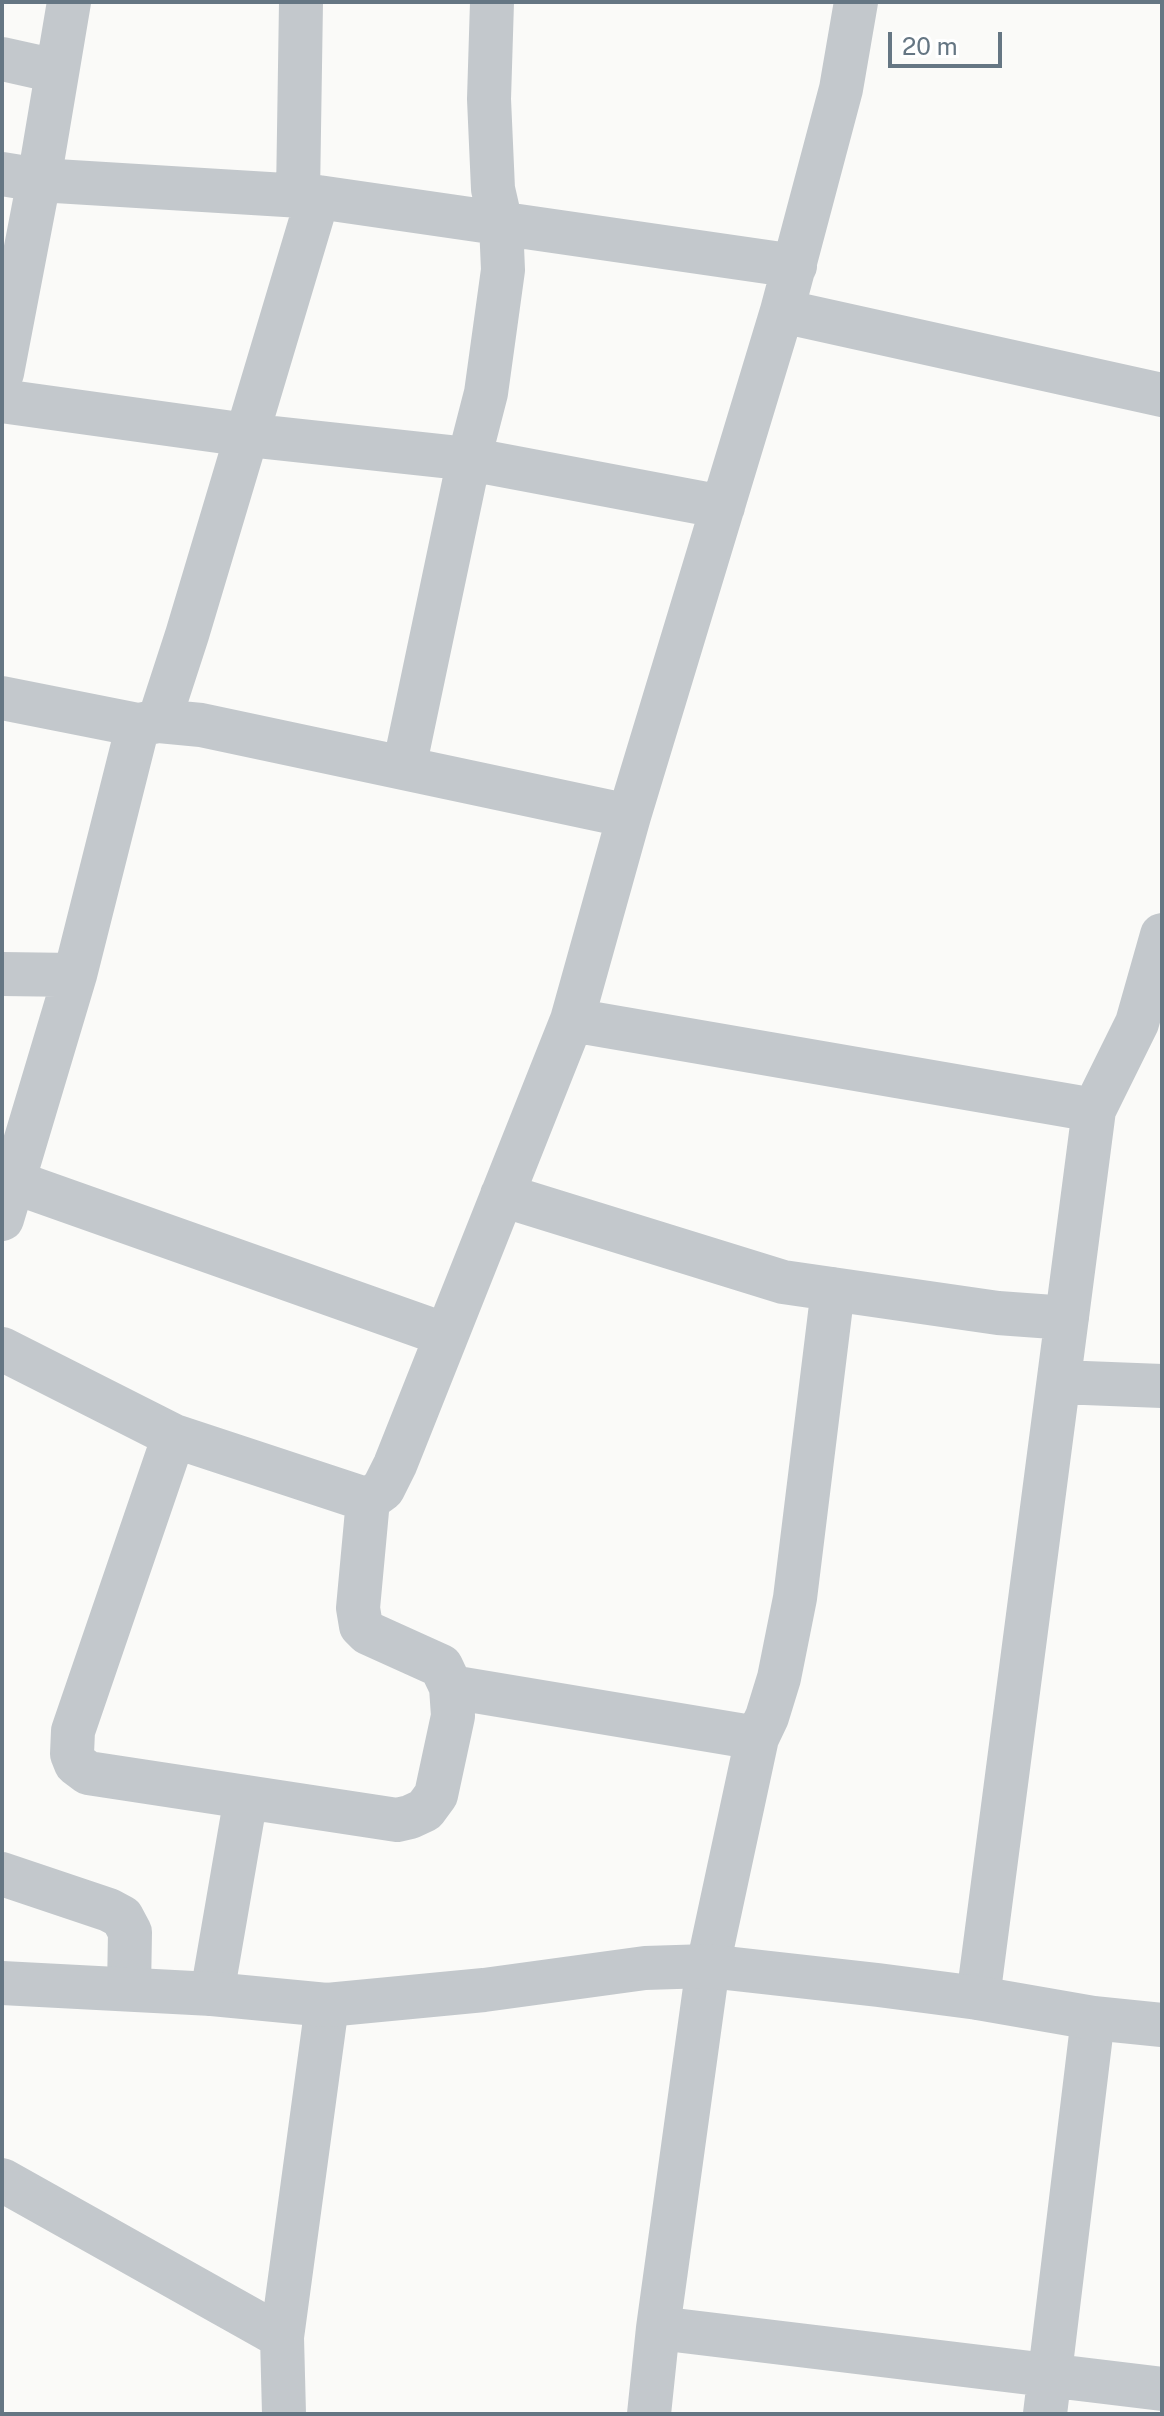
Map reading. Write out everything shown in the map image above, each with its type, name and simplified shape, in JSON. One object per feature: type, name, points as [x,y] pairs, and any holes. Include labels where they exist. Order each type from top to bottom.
[{"type":"street","points":[[2,373],[21,177],[56,71],[69,2]]},
{"type":"street","points":[[301,2],[308,196],[247,435],[187,635],[148,723],[8,1201],[446,1335]]},
{"type":"street","points":[[404,768],[469,459],[486,393],[503,270],[501,224],[493,189],[489,99],[492,2]]},
{"type":"street","points":[[174,1436],[73,1731],[72,1754],[81,1769],[95,1774],[397,1820],[418,1814],[436,1795],[453,1716],[451,1687],[441,1666],[368,1633],[361,1626],[358,1608],[368,1500],[389,1480],[572,1020],[629,816],[795,266],[841,89],[856,2]]},
{"type":"street","points":[[2,59],[56,71]]},
{"type":"street","points":[[21,177],[308,196],[795,266]]},
{"type":"street","points":[[782,311],[1162,395]]},
{"type":"street","points":[[2,401],[247,435],[469,459],[723,507]]},
{"type":"street","points":[[2,698],[148,723],[201,725],[629,816]]},
{"type":"street","points":[[978,1998],[1094,1110],[1150,1025],[1162,935]]},
{"type":"street","points":[[2,974],[75,975]]},
{"type":"street","points":[[572,1020],[1094,1110]]},
{"type":"street","points":[[502,1195],[783,1282],[998,1313],[1067,1318]]},
{"type":"street","points":[[649,2414],[708,1966],[757,1738],[779,1678],[795,1598],[833,1289]]},
{"type":"street","points":[[2,1349],[174,1436],[368,1500]]},
{"type":"street","points":[[1059,1382],[1162,1386]]},
{"type":"street","points":[[451,1687],[757,1738]]},
{"type":"street","points":[[212,1994],[246,1797]]},
{"type":"street","points":[[2,1874],[122,1917],[130,1932],[129,1989]]},
{"type":"street","points":[[2,1983],[212,1994],[327,2005],[484,1990],[645,1968],[708,1966],[978,1998],[1093,2018],[1162,2025]]},
{"type":"street","points":[[284,2414],[282,2337],[327,2005]]},
{"type":"street","points":[[1048,2395],[1093,2018]]},
{"type":"street","points":[[2,2180],[282,2337]]},
{"type":"street","points":[[658,2328],[1048,2395],[1162,2389]]}]
